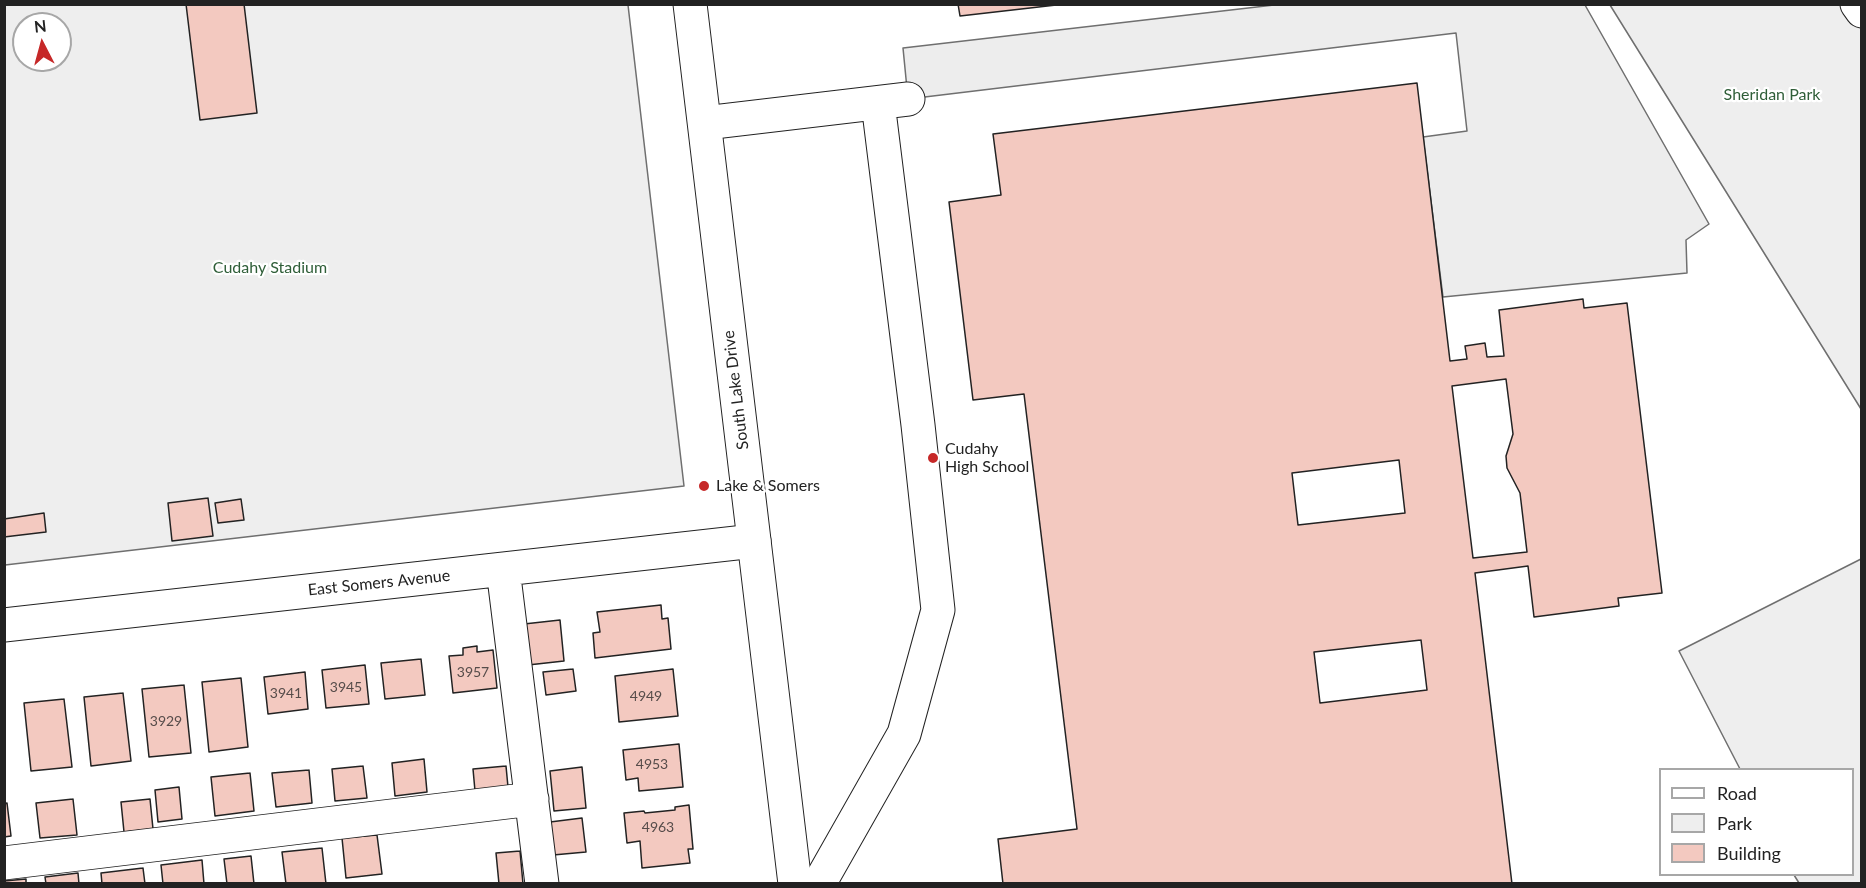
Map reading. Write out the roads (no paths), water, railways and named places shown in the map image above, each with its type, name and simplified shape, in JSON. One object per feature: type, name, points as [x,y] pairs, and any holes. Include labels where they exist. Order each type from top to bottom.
[{"type":"main road","name":"South Lake Drive","points":[[690,4],[795,884]]},
{"type":"main road","points":[[1857,4],[1862,11]]},
{"type":"main road","points":[[705,123],[893,101],[918,425],[938,610],[904,734],[819,884]]},
{"type":"main road","name":"East Somers Avenue","points":[[4,625],[754,541]]},
{"type":"main road","points":[[503,569],[542,884]]},
{"type":"main road","points":[[4,863],[532,799]]},
{"type":"place","name":"Cudahy High School","points":[[933,458]]},
{"type":"place","name":"Lake & Somers","points":[[704,486]]},
{"type":"park label","name":"Sheridan Park","points":[[1772,95]]},
{"type":"park label","name":"Cudahy Stadium","points":[[270,268]]}]
